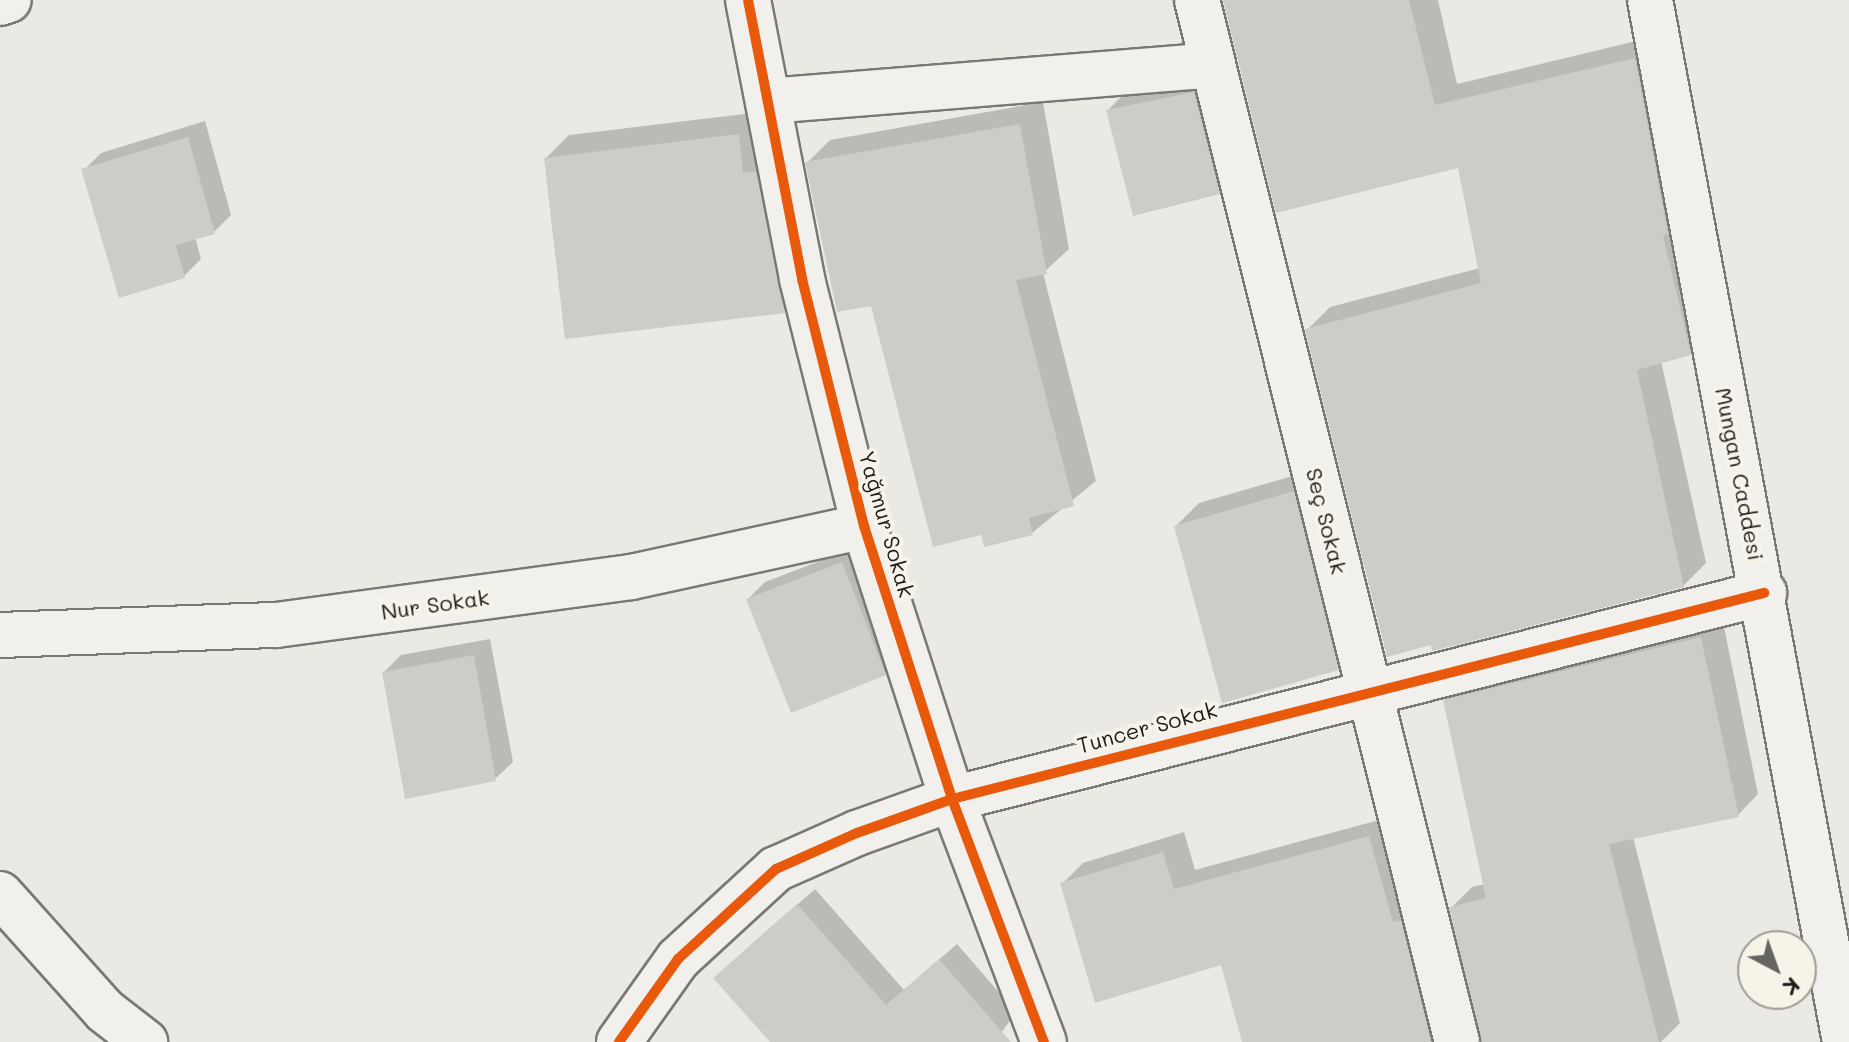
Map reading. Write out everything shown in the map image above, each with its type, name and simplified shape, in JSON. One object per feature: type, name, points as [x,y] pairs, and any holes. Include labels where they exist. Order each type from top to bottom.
[{"type":"street","points":[[0,3],[9,0]]},
{"type":"street","name":"Yağmur Sokak","points":[[748,0],[802,279],[864,526],[952,799],[1044,1042]]},
{"type":"street","name":"Seç Sokak","points":[[1197,0],[1457,1042]]},
{"type":"street","name":"Mungan Caddesi","points":[[1650,0],[1764,593],[1845,1042]]},
{"type":"street","points":[[768,101],[1213,65]]},
{"type":"street","name":"Nur Sokak","points":[[0,635],[276,625],[631,577],[864,526]]},
{"type":"street","name":"Tuncer Sokak","points":[[619,1042],[678,959],[776,869],[952,799],[1369,689],[1764,593]]},
{"type":"street","points":[[0,894],[105,1011],[145,1042]]},
{"type":"building","points":[[1223,0],[1409,0],[1435,105],[1635,58],[1668,234],[1663,235],[1691,355],[1637,370],[1684,587],[1432,651],[1431,645],[1387,657],[1305,329],[1481,283],[1458,168],[1276,213]]},
{"type":"building","points":[[1194,92],[1220,194],[1133,216],[1106,110]]},
{"type":"building","points":[[1020,124],[1047,274],[1016,280],[1074,506],[1029,518],[1033,535],[984,547],[981,535],[933,547],[871,306],[837,312],[805,162]]},
{"type":"building","points":[[739,134],[743,173],[756,171],[785,313],[565,339],[544,158]]},
{"type":"building","points":[[188,137],[215,234],[176,245],[185,278],[119,298],[81,169]]},
{"type":"building","points":[[1294,491],[1339,670],[1222,703],[1174,526]]},
{"type":"building","points":[[842,562],[886,675],[791,713],[746,599]]},
{"type":"building","points":[[1701,637],[1739,817],[1609,844],[1659,1042],[1481,1042],[1449,907],[1486,898],[1443,700]]},
{"type":"building","points":[[474,655],[496,781],[405,799],[382,672]]},
{"type":"building","points":[[1369,836],[1393,922],[1401,920],[1431,1042],[1242,1042],[1221,965],[1095,1003],[1060,883],[1163,852],[1174,889]]},
{"type":"building","points":[[797,904],[886,1005],[939,959],[1011,1042],[770,1042],[713,978]]},
{"type":"cycle path","points":[[748,0],[802,279],[864,526],[952,799],[1044,1042]]},
{"type":"cycle path","points":[[619,1042],[678,959],[776,869],[857,833],[952,799],[1764,593]]}]
